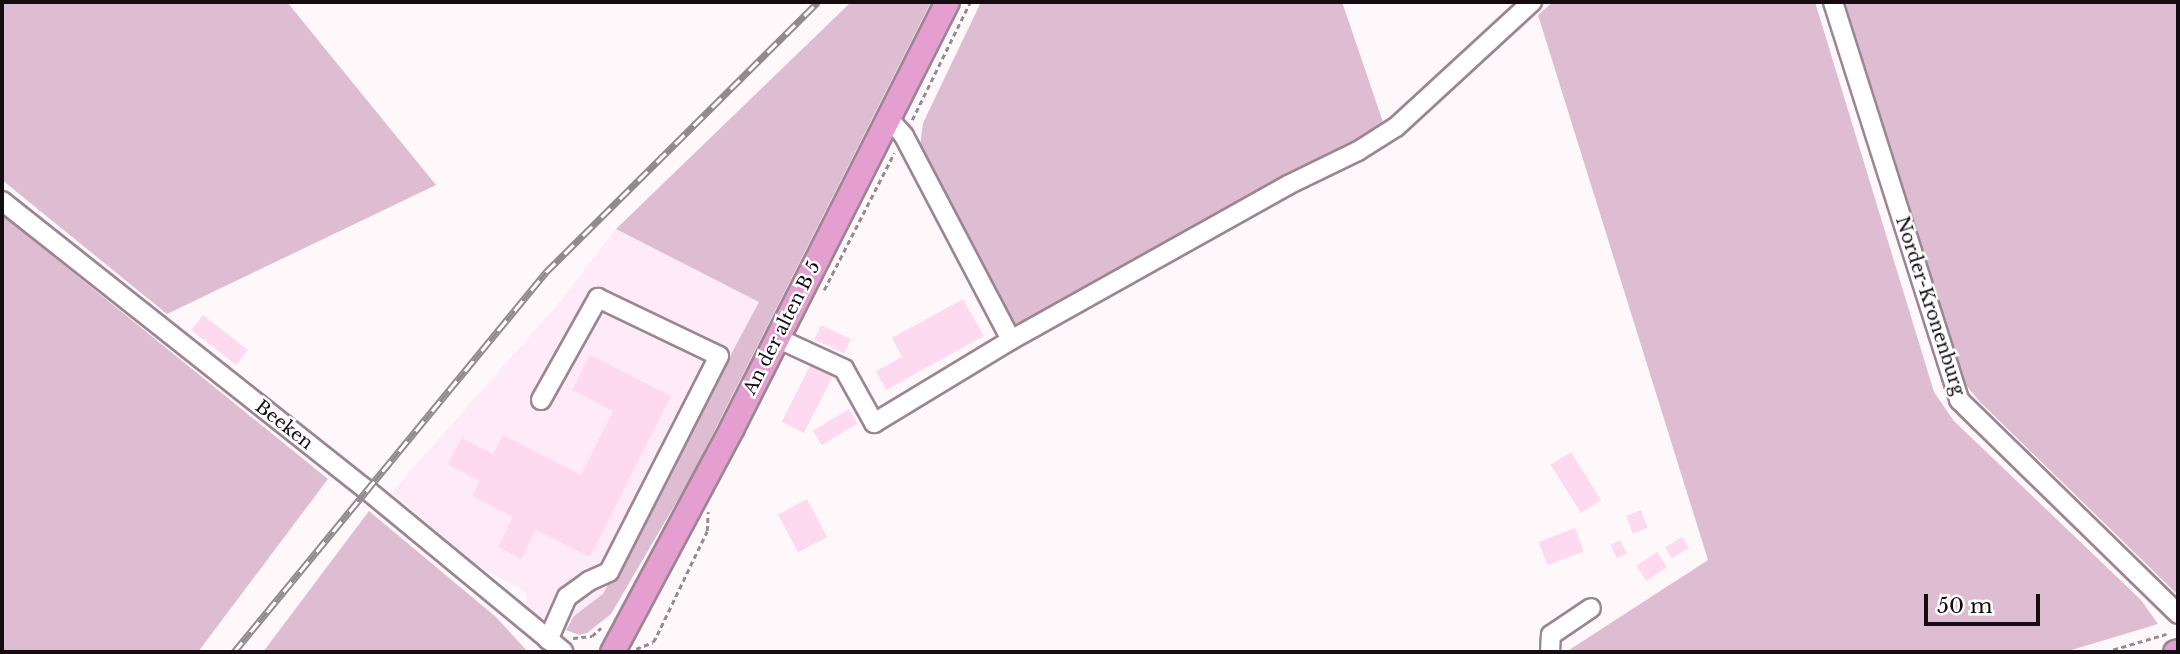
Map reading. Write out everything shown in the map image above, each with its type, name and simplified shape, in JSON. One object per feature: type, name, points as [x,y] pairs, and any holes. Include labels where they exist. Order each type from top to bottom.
[{"type":"main road","name":"An der alten B 5","points":[[612,652],[633,638],[777,338],[947,2]]},
{"type":"street","points":[[777,338],[844,369],[874,423],[1011,340],[1287,185],[1358,151],[1396,127],[1532,2]]},
{"type":"street","name":"Norder-Kronenburg","points":[[1833,2],[1959,400],[2178,614]]},
{"type":"street","points":[[888,118],[904,136],[1011,340]]},
{"type":"street","name":"Beeken","points":[[2,201],[366,489],[564,652]]},
{"type":"street","points":[[541,400],[598,298],[719,356],[610,572],[589,581],[567,597],[548,640]]},
{"type":"street","points":[[1550,652],[1551,635],[1591,608]]},
{"type":"path","points":[[548,640],[564,635],[580,639],[592,636],[605,625],[633,638]]},
{"type":"path","points":[[2105,652],[2173,646]]},
{"type":"shaded area","points":[[2,2],[287,2],[436,185],[167,314],[2,180]]},
{"type":"shaded area","points":[[851,2],[931,2],[690,479],[611,614],[587,633],[579,635],[566,630],[574,616],[603,594],[759,302],[616,229]]},
{"type":"shaded area","points":[[981,2],[1342,2],[1383,122],[1366,135],[1014,328],[920,146],[923,123]]},
{"type":"shaded area","points":[[1553,2],[1815,2],[1934,392],[1954,421],[2141,600],[2158,624],[2065,652],[1566,652],[1708,560],[1538,15]]},
{"type":"shaded area","points":[[1843,2],[2178,2],[2178,595],[1980,402],[1965,384]]},
{"type":"shaded area","points":[[2,215],[328,479],[198,652],[2,652]]},
{"type":"shaded area","points":[[616,229],[760,302],[603,594],[569,622],[566,630],[526,609],[526,594],[469,561],[392,492],[559,303]]},
{"type":"shaded area","points":[[369,511],[496,617],[528,652],[263,652]]},
{"type":"building","points":[[963,299],[984,336],[886,390],[876,371],[902,357],[892,338]]},
{"type":"building","points":[[203,315],[248,350],[236,365],[191,330]]},
{"type":"building","points":[[821,325],[851,339],[844,353],[814,340]]},
{"type":"building","points":[[590,355],[671,396],[590,557],[536,530],[521,559],[498,547],[513,517],[472,496],[480,481],[448,465],[462,438],[493,454],[503,435],[581,475],[613,411],[572,390]]},
{"type":"building","points":[[812,362],[834,373],[804,433],[782,422]]},
{"type":"building","points":[[849,409],[858,424],[822,445],[813,431]]},
{"type":"building","points":[[1571,452],[1601,500],[1581,513],[1551,465]]},
{"type":"building","points":[[807,499],[827,537],[798,552],[778,514]]},
{"type":"building","points":[[1641,510],[1648,528],[1633,533],[1626,516]]},
{"type":"building","points":[[1575,528],[1584,551],[1548,565],[1539,542]]},
{"type":"building","points":[[1682,537],[1689,548],[1672,559],[1665,548]]},
{"type":"building","points":[[1620,540],[1627,553],[1617,558],[1610,545]]},
{"type":"building","points":[[1657,552],[1667,567],[1646,581],[1636,566]]},
{"type":"railway","points":[[234,652],[546,272],[818,2]]}]
